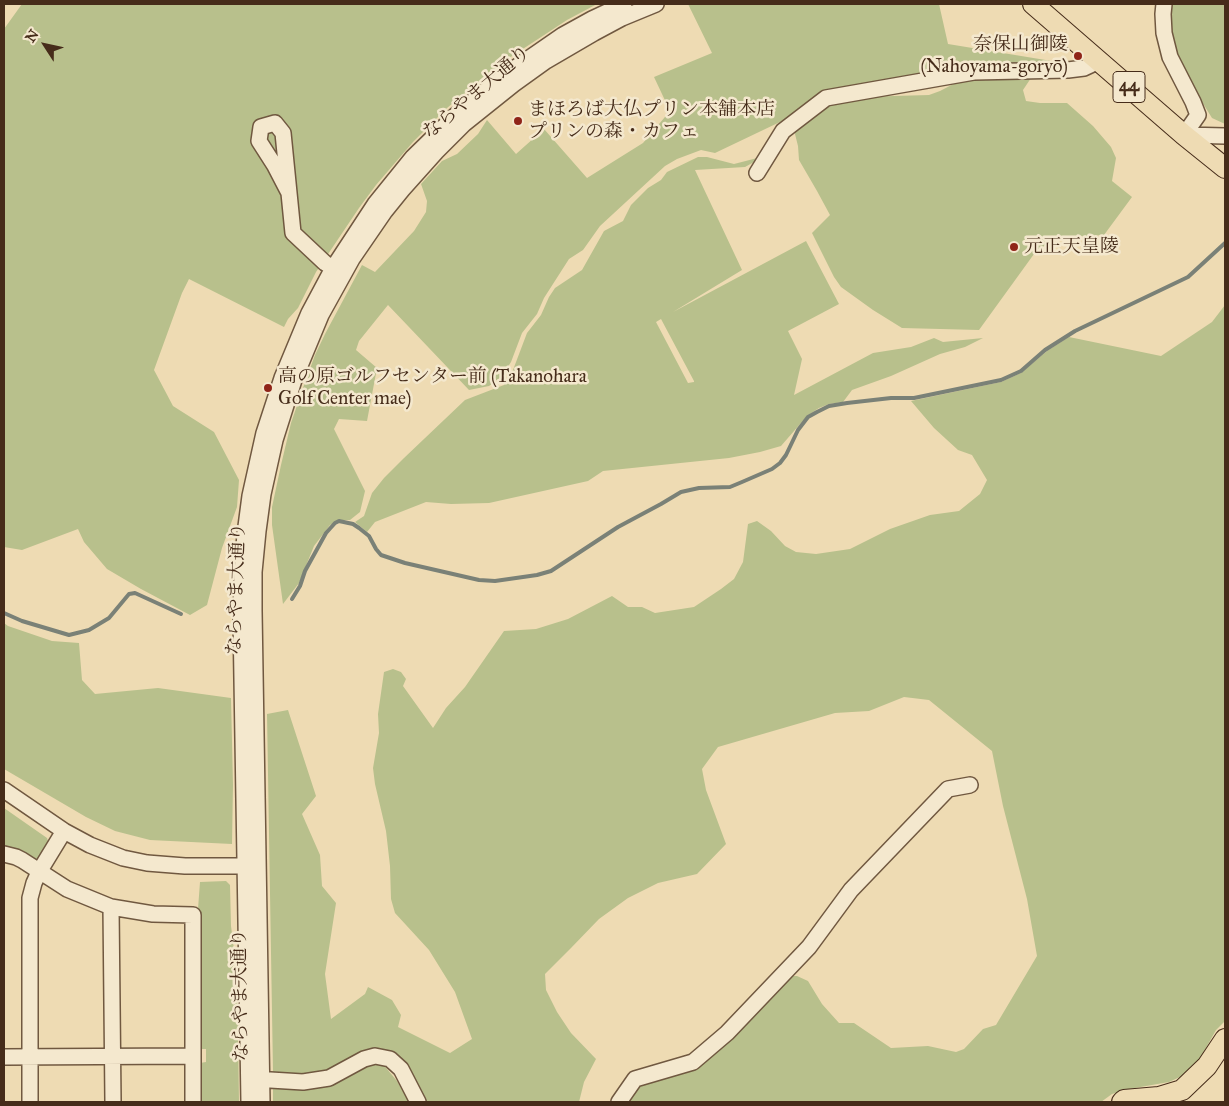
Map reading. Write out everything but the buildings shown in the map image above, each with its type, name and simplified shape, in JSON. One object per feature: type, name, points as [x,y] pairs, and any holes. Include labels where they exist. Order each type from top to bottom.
[{"type":"main road","name":"44","points":[[1033,4],[1225,168]]},
{"type":"main road","points":[[1122,1102],[1124,1100],[1159,1098],[1182,1090],[1207,1066],[1225,1040]]},
{"type":"street","name":"ならやま大通り","points":[[262,1102],[256,1079],[249,697],[254,611],[245,534],[250,496],[264,433],[282,378],[309,313],[333,268],[375,204],[413,157],[456,115],[508,73],[563,35],[624,4]]},
{"type":"street","name":"ならやま大通り","points":[[248,572],[258,531],[263,494],[275,440],[294,380],[321,315],[343,274],[385,211],[436,152],[464,124],[514,84],[546,61],[594,33],[622,18],[656,4]]},
{"type":"street","points":[[1164,4],[1164,33],[1170,57],[1198,115],[1184,134]]},
{"type":"street","points":[[757,172],[783,132],[826,98],[974,72],[1068,70],[1084,68],[1099,61]]},
{"type":"street","points":[[1184,134],[1225,136]]},
{"type":"street","points":[[288,190],[293,233],[325,263],[333,268]]},
{"type":"street","points":[[619,1102],[635,1079],[693,1062],[727,1034],[809,948],[851,890],[941,796],[948,789],[970,785]]},
{"type":"street","points":[[4,790],[64,831],[122,858],[147,863],[185,866],[252,866]]},
{"type":"street","points":[[30,1102],[30,898],[39,872],[64,831]]},
{"type":"street","points":[[4,854],[22,860],[67,890],[111,907],[153,914],[193,915],[193,1102]]},
{"type":"street","points":[[111,907],[113,1102]]},
{"type":"street","points":[[4,1057],[193,1056]]},
{"type":"street","points":[[256,1079],[303,1082],[329,1078],[364,1059],[375,1056],[390,1059],[401,1069],[418,1102]]},
{"type":"street","name":"ならやま大通り","points":[[249,1102],[256,1079]]},
{"type":"green space","points":[[22,4],[597,4],[567,20],[503,62],[447,108],[413,142],[359,208],[316,272],[298,308],[288,319],[284,327],[189,279],[182,293],[154,370],[173,406],[214,432],[239,480],[237,507],[222,548],[207,605],[190,615],[107,569],[84,542],[78,529],[22,550],[4,547],[4,29]]},
{"type":"green space","points":[[688,4],[939,4],[948,44],[1076,65],[1032,68],[918,90],[847,90],[715,153],[701,150],[677,159],[665,166],[600,226],[583,250],[569,259],[544,298],[537,314],[522,333],[511,362],[502,376],[489,386],[469,390],[388,305],[359,341],[356,350],[377,368],[367,421],[339,419],[334,429],[365,491],[360,512],[350,520],[339,520],[330,525],[314,546],[299,583],[283,604],[272,525],[272,507],[281,465],[291,423],[315,355],[362,265],[375,272],[414,231],[426,212],[427,201],[421,184],[442,161],[457,154],[478,134],[487,120],[516,154],[544,129],[587,178],[643,143],[670,111],[654,77],[712,53]]},
{"type":"green space","points":[[1172,4],[1225,4],[1225,124],[1212,118],[1175,50],[1171,34]]},
{"type":"green space","points":[[1033,75],[1023,90],[1026,101],[1067,103],[1093,126],[1111,147],[1116,158],[1112,181],[1132,197],[1104,235],[1055,238],[1034,254],[979,330],[902,328],[841,287],[812,233],[830,215],[799,160],[795,134],[796,124],[814,107],[859,97],[929,95],[965,78]]},
{"type":"green space","points":[[765,156],[745,167],[695,170],[742,270],[673,312],[806,241],[839,304],[788,331],[802,359],[794,395],[873,353],[911,347],[934,338],[943,342],[983,338],[965,347],[940,354],[891,376],[852,390],[843,402],[829,404],[807,416],[781,446],[729,458],[603,471],[588,481],[489,503],[451,504],[426,502],[375,522],[367,532],[355,522],[364,516],[372,493],[384,478],[465,400],[504,385],[513,370],[527,333],[541,315],[555,288],[582,270],[604,231],[623,221],[631,205],[648,188],[661,180],[667,172],[698,157],[707,157],[734,164]],"holes":[[[661,319],[694,381],[688,383],[656,322]]]},
{"type":"green space","points":[[1225,305],[1225,1021],[1216,1030],[1197,1064],[1182,1076],[1169,1082],[1112,1094],[1101,1102],[629,1102],[633,1088],[640,1080],[698,1066],[791,976],[797,976],[808,981],[822,1004],[839,1023],[854,1023],[891,1048],[928,1046],[956,1052],[964,1049],[983,1029],[996,1025],[1037,956],[1027,899],[1003,806],[992,751],[929,700],[904,697],[869,711],[835,713],[718,747],[702,769],[706,790],[726,844],[697,874],[658,883],[628,898],[599,919],[545,974],[546,990],[557,1012],[571,1033],[596,1059],[584,1082],[579,1102],[423,1102],[389,1052],[375,1048],[366,1050],[329,1074],[315,1077],[273,1072],[267,714],[288,710],[316,796],[302,814],[320,855],[322,886],[336,903],[325,974],[331,1019],[365,994],[368,987],[392,1000],[401,1015],[398,1027],[450,1053],[472,1039],[455,992],[429,950],[395,913],[391,899],[386,831],[373,768],[379,733],[378,714],[384,672],[393,669],[401,672],[406,679],[403,686],[433,728],[446,708],[465,687],[504,631],[536,629],[568,619],[612,596],[628,607],[642,607],[655,613],[694,607],[734,579],[743,562],[748,524],[757,521],[771,531],[785,546],[796,552],[816,554],[850,549],[890,529],[930,515],[959,511],[980,494],[987,480],[972,455],[958,450],[934,428],[911,401],[1001,382],[1021,373],[1047,351],[1069,337],[1161,356],[1212,322]]},
{"type":"green space","points":[[4,623],[52,641],[79,643],[82,680],[95,694],[158,688],[231,698],[232,844],[150,840],[115,831],[86,817],[4,769]]},
{"type":"green space","points":[[4,808],[47,838],[49,844],[40,858],[31,860],[4,849]]},
{"type":"green space","points":[[226,881],[230,885],[231,926],[237,973],[239,1102],[200,1102],[200,1063],[206,1062],[206,1049],[199,1049],[198,909],[200,882]]},
{"type":"green space","points":[[370,1061],[382,1063],[397,1081],[409,1102],[273,1102],[273,1087],[314,1088],[328,1086],[345,1078]]},
{"type":"waterway","points":[[292,599],[326,533],[339,521],[353,524],[369,536],[381,555],[405,563],[479,580],[495,581],[551,571],[618,527],[681,492],[699,488],[730,487],[772,469],[786,455],[798,430],[808,417],[829,406],[891,398],[914,398],[1001,380],[1021,371],[1045,350],[1075,331],[1188,277],[1225,243]]},
{"type":"waterway","points":[[4,613],[22,621],[69,635],[89,630],[109,618],[129,594],[135,593],[181,614]]},
{"type":"place","name":"奈保山御陵 (Nahoyama-goryō)","points":[[1078,56]]},
{"type":"place","name":"まほろば大仏プリン本舗本店 プリンの森・カフェ","points":[[518,121]]},
{"type":"place","name":"元正天皇陵","points":[[1014,247]]},
{"type":"place","name":"高の原ゴルフセンター前 (Takanohara Golf Center mae)","points":[[268,388]]}]
